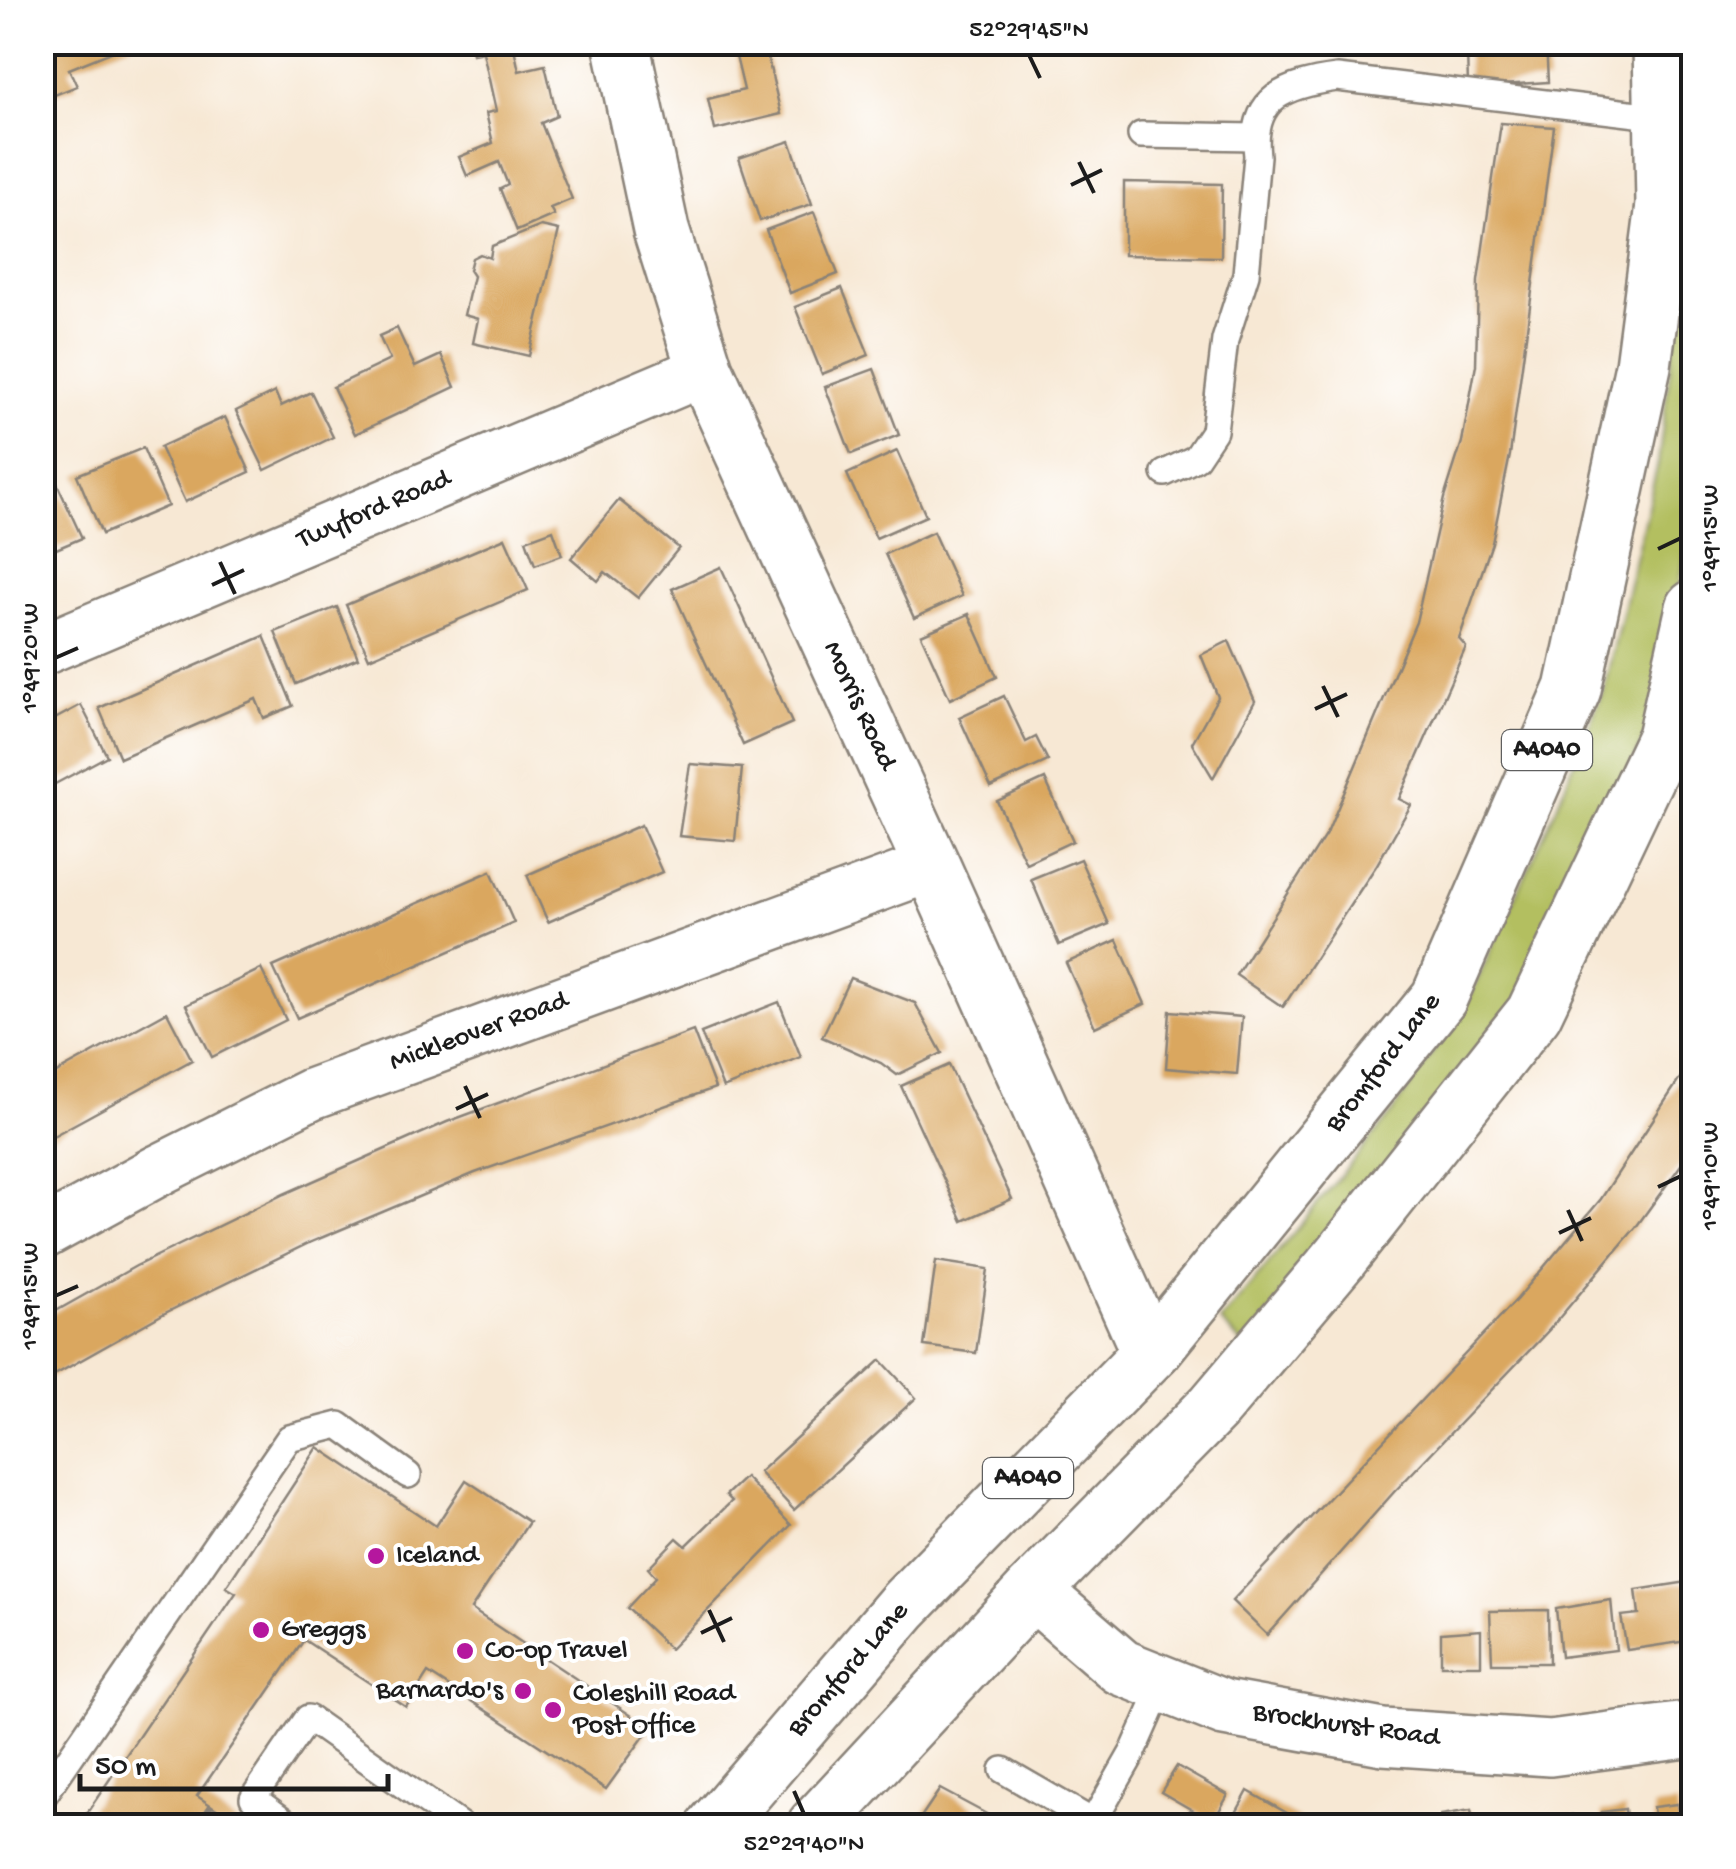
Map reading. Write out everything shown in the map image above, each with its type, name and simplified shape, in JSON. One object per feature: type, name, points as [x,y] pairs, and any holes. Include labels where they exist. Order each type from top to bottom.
[{"type":"main road","name":"Morris Road","points":[[621,42],[661,230],[705,370],[1140,1334],[1214,1407]]},
{"type":"main road","name":"Bromford Lane","points":[[714,1826],[903,1606],[1154,1349],[1439,998],[1573,690],[1643,366],[1664,205],[1661,42]]},
{"type":"main road","name":"A4040","points":[[815,1826],[1034,1591],[1214,1407],[1340,1258],[1534,1013],[1665,736],[1694,608]]},
{"type":"main road","name":"Brockhurst Road","points":[[1034,1591],[1121,1668],[1224,1708],[1384,1736],[1550,1748],[1694,1729]]},
{"type":"street","name":"Twyford Road","points":[[42,650],[705,370]]},
{"type":"street","name":"Mickleover Road","points":[[42,1234],[160,1168],[311,1094],[932,866]]},
{"type":"lane","points":[[1164,473],[1196,458],[1214,432],[1225,340],[1246,274],[1257,156],[1254,137],[1259,118],[1272,98],[1299,84],[1337,78],[1662,117]]},
{"type":"lane","points":[[1141,136],[1254,137]]},
{"type":"lane","points":[[42,1798],[289,1438],[339,1424],[408,1475]]},
{"type":"lane","points":[[1004,1770],[1097,1824],[1163,1684]]},
{"type":"lane","points":[[292,1826],[252,1798],[308,1718],[461,1826]]},
{"type":"path","points":[[197,1826],[211,1806]]},
{"type":"green space","points":[[1688,43],[1693,43],[1693,510],[1668,653],[1648,731],[1522,1005],[1244,1346],[1220,1322],[1394,1111],[1470,996],[1556,808],[1604,688],[1658,463],[1682,275]]},
{"type":"building","points":[[42,42],[134,43],[69,69],[77,86],[42,100]]},
{"type":"building","points":[[470,42],[529,42],[514,48],[519,71],[545,65],[557,116],[541,123],[572,199],[550,208],[554,215],[517,231],[500,189],[508,185],[499,162],[467,176],[459,157],[493,143],[486,113],[496,111],[483,52],[473,54]]},
{"type":"building","points":[[716,42],[764,42],[781,114],[715,130],[708,99],[744,90],[734,48],[718,52]]},
{"type":"building","points":[[1494,42],[1546,42],[1548,82],[1468,87],[1467,49],[1495,48]]},
{"type":"building","points":[[1501,123],[1554,127],[1510,455],[1492,543],[1459,639],[1466,647],[1399,799],[1411,805],[1376,866],[1283,1007],[1236,975],[1328,831],[1416,622],[1444,498],[1462,442],[1476,365],[1478,281]]},
{"type":"building","points":[[790,141],[812,204],[760,221],[739,158]]},
{"type":"building","points":[[1124,182],[1222,184],[1221,257],[1124,255]]},
{"type":"building","points":[[814,212],[838,274],[790,293],[766,230]]},
{"type":"building","points":[[541,226],[559,230],[529,356],[473,343],[478,319],[464,315],[473,276],[469,270],[472,258],[480,254],[490,258],[492,246]]},
{"type":"building","points":[[842,288],[869,355],[822,374],[795,307]]},
{"type":"building","points":[[397,328],[415,367],[441,355],[455,387],[355,434],[333,387],[390,360],[379,336]]},
{"type":"building","points":[[874,369],[899,435],[851,454],[825,387]]},
{"type":"building","points":[[275,392],[281,406],[311,392],[333,437],[265,470],[236,411]]},
{"type":"building","points":[[225,417],[250,472],[185,502],[160,447]]},
{"type":"building","points":[[143,448],[168,506],[102,534],[77,475]]},
{"type":"building","points":[[897,451],[926,516],[876,538],[847,474]]},
{"type":"building","points":[[53,475],[82,538],[42,555],[42,480]]},
{"type":"building","points":[[619,500],[679,548],[638,598],[605,572],[598,581],[571,558]]},
{"type":"building","points":[[553,530],[562,555],[535,565],[526,540]]},
{"type":"building","points":[[933,532],[962,596],[914,618],[885,554]]},
{"type":"building","points":[[505,538],[528,590],[369,658],[346,605]]},
{"type":"building","points":[[721,567],[792,723],[743,745],[672,589]]},
{"type":"building","points":[[337,607],[358,658],[296,684],[275,632]]},
{"type":"building","points":[[969,614],[997,677],[950,699],[921,635]]},
{"type":"building","points":[[264,636],[293,706],[264,718],[256,699],[120,758],[99,708]]},
{"type":"building","points":[[1229,641],[1255,701],[1213,778],[1192,743],[1218,697],[1201,655]]},
{"type":"building","points":[[1004,696],[1026,742],[1036,737],[1048,761],[991,787],[959,717]]},
{"type":"building","points":[[81,705],[107,756],[42,791],[42,726]]},
{"type":"building","points":[[690,764],[742,768],[735,841],[679,836]]},
{"type":"building","points":[[1045,779],[1073,841],[1026,863],[997,801]]},
{"type":"building","points":[[641,825],[662,872],[548,922],[527,875]]},
{"type":"building","points":[[1080,859],[1109,924],[1059,945],[1031,879]]},
{"type":"building","points":[[491,871],[514,923],[297,1018],[273,967]]},
{"type":"building","points":[[1117,940],[1145,1004],[1095,1027],[1066,963]]},
{"type":"building","points":[[261,969],[286,1020],[212,1057],[186,1005]]},
{"type":"building","points":[[850,978],[915,1003],[942,1053],[897,1075],[881,1063],[822,1037]]},
{"type":"building","points":[[779,1002],[801,1057],[723,1088],[701,1033]]},
{"type":"building","points":[[1170,1011],[1242,1017],[1237,1074],[1166,1068]]},
{"type":"building","points":[[167,1012],[192,1060],[42,1142],[42,1081]]},
{"type":"building","points":[[693,1031],[715,1088],[475,1173],[309,1243],[163,1314],[42,1382],[42,1319],[136,1266],[284,1194],[447,1122]]},
{"type":"building","points":[[1694,1057],[1694,1147],[1636,1227],[1549,1330],[1394,1492],[1267,1635],[1232,1601],[1517,1299],[1601,1199]]},
{"type":"building","points":[[949,1065],[1012,1199],[963,1221],[901,1086]]},
{"type":"building","points":[[936,1261],[988,1269],[976,1353],[924,1346]]},
{"type":"building","points":[[881,1360],[916,1398],[794,1510],[759,1472]]},
{"type":"building","points":[[318,1447],[436,1526],[466,1480],[529,1522],[471,1609],[650,1728],[606,1789],[428,1673],[406,1707],[304,1640],[197,1796],[242,1826],[78,1826],[236,1593],[226,1587]]},
{"type":"building","points":[[745,1477],[791,1525],[670,1649],[627,1608],[656,1577],[648,1568],[677,1538],[686,1546],[732,1501],[726,1495]]},
{"type":"building","points":[[1694,1581],[1694,1640],[1627,1650],[1621,1616],[1639,1614],[1636,1590]]},
{"type":"building","points":[[1611,1600],[1616,1650],[1561,1657],[1556,1609]]},
{"type":"building","points":[[1548,1610],[1549,1663],[1492,1663],[1490,1611]]},
{"type":"building","points":[[1481,1630],[1481,1665],[1441,1665],[1441,1633]]},
{"type":"building","points":[[1177,1766],[1228,1795],[1213,1822],[1161,1792]]},
{"type":"building","points":[[940,1789],[1009,1826],[915,1826]]},
{"type":"building","points":[[1248,1791],[1310,1826],[1229,1826]]},
{"type":"building","points":[[1677,1804],[1680,1826],[1655,1826],[1653,1807]]},
{"type":"building","points":[[1625,1809],[1627,1826],[1603,1826],[1601,1812]]},
{"type":"building","points":[[1471,1810],[1474,1826],[1443,1826],[1441,1815]]},
{"type":"building","points":[[1572,1815],[1573,1826],[1547,1826],[1546,1818]]},
{"type":"place","name":"Iceland","points":[[376,1556]]},
{"type":"place","name":"Greggs","points":[[261,1630]]},
{"type":"place","name":"Co-op Travel","points":[[465,1651]]},
{"type":"place","name":"Barnardo's","points":[[523,1691]]},
{"type":"place","name":"Coleshill Road Post Office","points":[[553,1710]]}]
